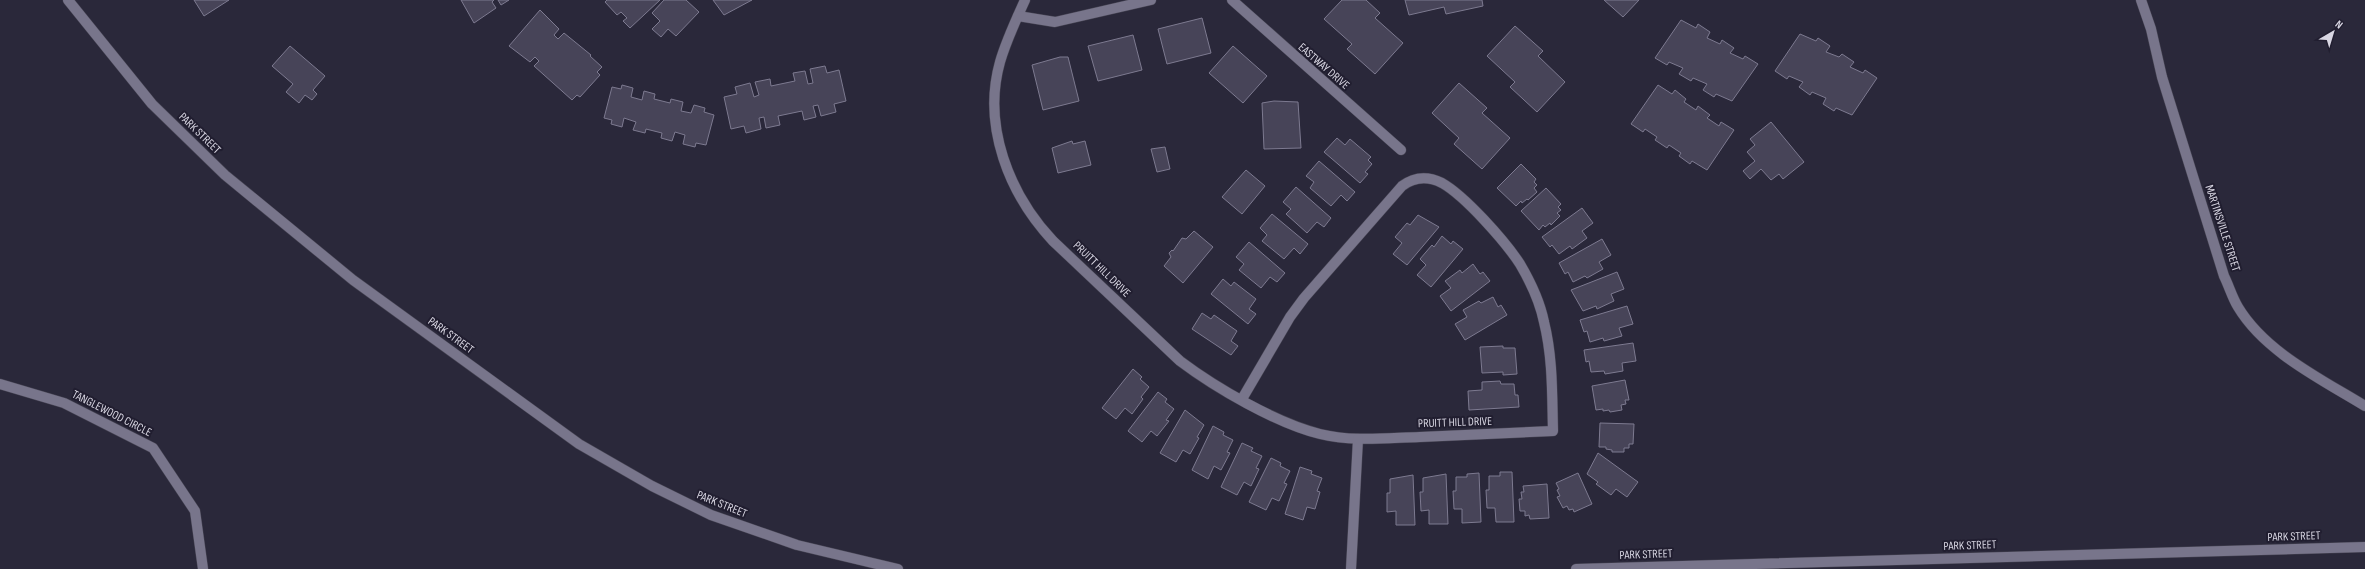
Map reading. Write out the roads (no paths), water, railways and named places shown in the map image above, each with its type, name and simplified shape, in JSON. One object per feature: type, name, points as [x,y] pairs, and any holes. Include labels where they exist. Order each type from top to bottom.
[{"type":"street","name":"PARK STREET","points":[[68,0],[152,104],[225,175],[353,280],[579,444],[652,486],[711,516],[797,545],[898,569]]},
{"type":"street","name":"PRUITT HILL DRIVE","points":[[1026,0],[1000,62],[995,90],[997,119],[1005,164],[1023,205],[1053,241],[1161,345],[1199,375],[1242,399],[1297,426],[1320,434],[1358,439],[1553,431],[1547,337],[1540,307],[1527,278],[1512,252],[1481,216],[1442,183],[1427,179],[1410,180],[1402,186],[1312,288],[1290,317],[1242,399]]},
{"type":"street","points":[[1018,16],[1055,22],[1151,0]]},
{"type":"street","name":"EASTWAY DRIVE","points":[[1232,0],[1401,150]]},
{"type":"street","name":"MARTINSVILLE STREET","points":[[2141,0],[2151,29],[2162,77],[2222,269],[2238,307],[2255,329],[2274,346],[2303,368],[2365,406]]},
{"type":"street","name":"TANGLEWOOD CIRCLE","points":[[0,384],[64,403],[153,448],[195,511],[203,569]]},
{"type":"street","points":[[1351,569],[1358,439]]},
{"type":"street","name":"PARK STREET","points":[[1576,569],[2365,547]]}]
